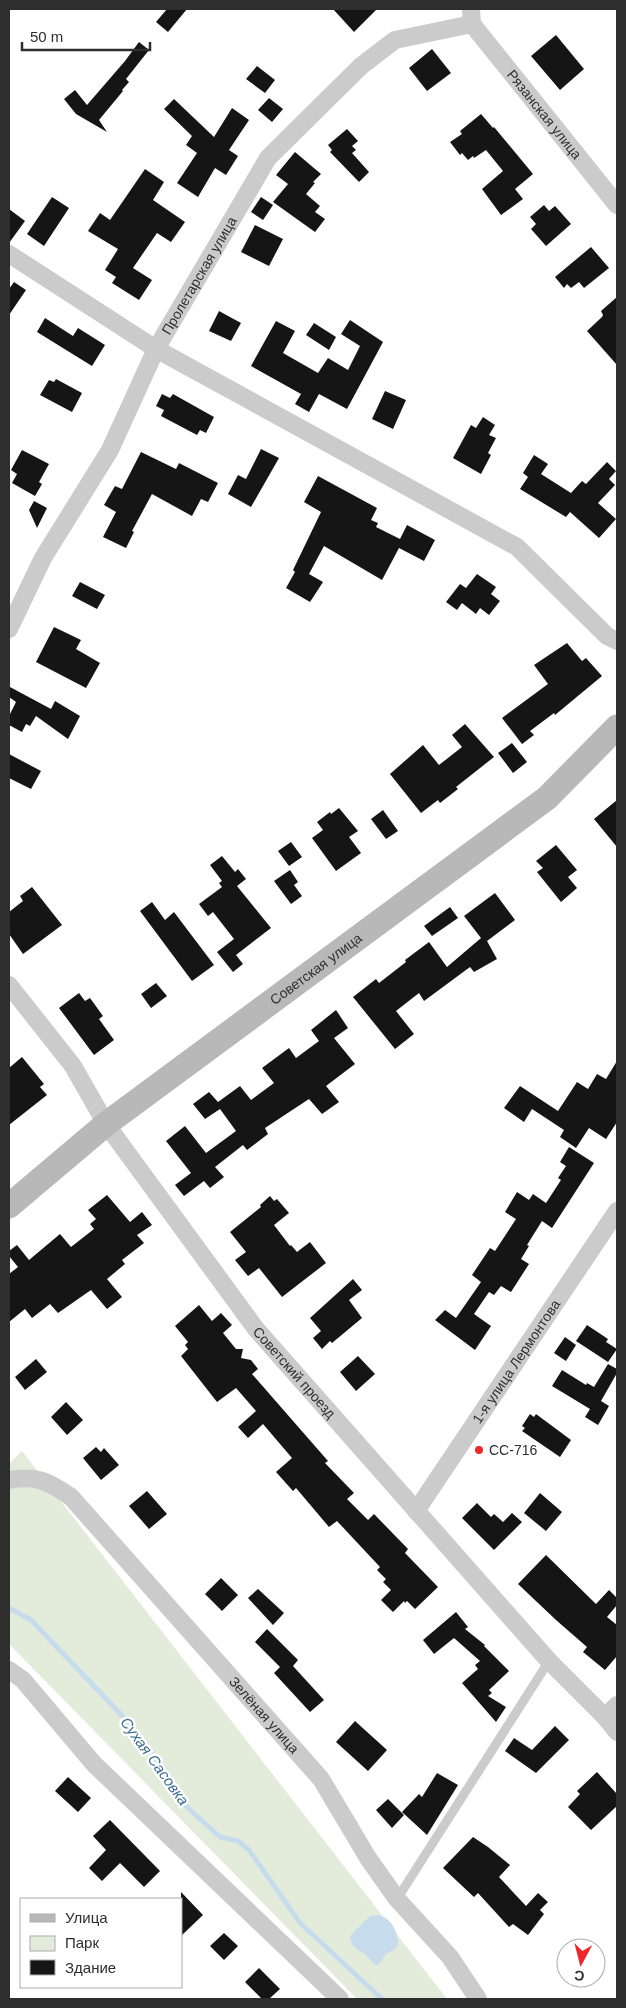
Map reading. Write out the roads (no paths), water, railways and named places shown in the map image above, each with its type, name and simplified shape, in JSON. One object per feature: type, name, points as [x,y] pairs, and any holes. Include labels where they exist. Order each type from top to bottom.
[{"type":"street","name":"Рязанская улица","points":[[471,16],[617,205]]},
{"type":"street","name":"Пролетарская улица","points":[[9,629],[43,558],[110,450],[156,349],[268,158],[361,66],[396,40],[471,16]]},
{"type":"street","points":[[9,254],[156,349],[517,547],[607,636],[617,641]]},
{"type":"street","name":"Советская улица","points":[[9,1206],[106,1124],[547,798],[617,727]]},
{"type":"street","name":"Советский проезд","points":[[9,985],[73,1066],[106,1124],[256,1329],[549,1661],[605,1717],[617,1732]]},
{"type":"street","name":"1-я улица Лермонтова","points":[[416,1511],[617,1211]]},
{"type":"street","name":"Зелёная улица","points":[[9,1480],[37,1478],[71,1496],[321,1779],[368,1858],[397,1899],[450,1957],[478,1999]]},
{"type":"street","points":[[9,1670],[23,1680],[94,1764],[340,1999]]},
{"type":"street","points":[[605,1717],[617,1704]]},
{"type":"lane","points":[[397,1899],[549,1661]]},
{"type":"water","points":[[380,1915],[394,1927],[398,1945],[394,1950],[386,1954],[379,1964],[375,1965],[354,1946],[350,1936],[370,1916]]},
{"type":"waterway","name":"Сухая Сасовка","points":[[9,1608],[31,1620],[132,1726],[165,1771],[175,1793],[188,1808],[220,1837],[238,1841],[249,1850],[300,1923],[382,1999]]},
{"type":"place","name":"СС-716","points":[[479,1450]]}]
